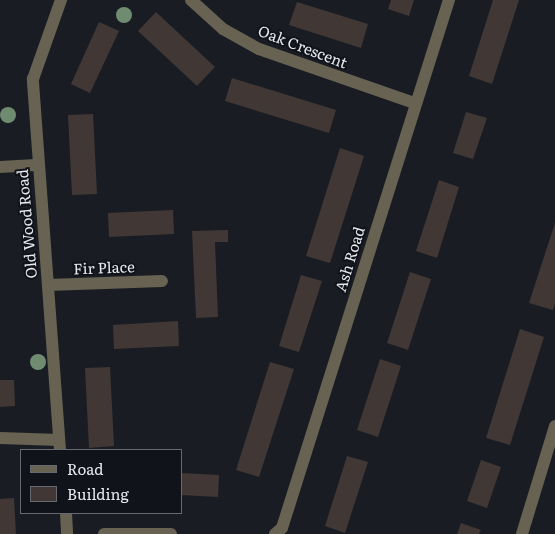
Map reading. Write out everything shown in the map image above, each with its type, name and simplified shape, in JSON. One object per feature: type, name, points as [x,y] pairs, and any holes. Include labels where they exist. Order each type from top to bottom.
[{"type":"street","name":"Old Wood Road","points":[[59,445],[48,285],[36,165],[33,79],[62,0]]},
{"type":"street","name":"Oak Crescent","points":[[191,0],[223,29],[259,49],[414,103]]},
{"type":"street","name":"Ash Road","points":[[281,532],[414,103],[449,0]]},
{"type":"street","points":[[0,167],[36,165]]},
{"type":"street","name":"Fir Place","points":[[48,285],[162,281]]},
{"type":"street","points":[[522,534],[555,426]]},
{"type":"street","points":[[0,438],[59,445]]},
{"type":"street","points":[[66,514],[68,534]]},
{"type":"street","points":[[104,534],[153,530],[171,534]]},
{"type":"building","points":[[391,0],[414,0],[409,16],[388,9]]},
{"type":"building","points":[[493,0],[519,0],[492,84],[469,76]]},
{"type":"building","points":[[297,2],[368,24],[361,48],[289,25]]},
{"type":"building","points":[[156,12],[215,67],[197,86],[138,31]]},
{"type":"building","points":[[99,22],[119,31],[90,93],[71,84]]},
{"type":"building","points":[[232,78],[336,110],[329,133],[225,101]]},
{"type":"building","points":[[466,112],[487,118],[473,159],[453,153]]},
{"type":"building","points":[[93,114],[97,194],[72,195],[68,115]]},
{"type":"building","points":[[340,148],[364,156],[330,263],[306,256]]},
{"type":"building","points":[[439,180],[459,187],[437,258],[416,251]]},
{"type":"building","points":[[173,210],[174,234],[109,237],[108,213]]},
{"type":"building","points":[[555,223],[555,304],[553,310],[529,303]]},
{"type":"building","points":[[228,230],[228,242],[215,242],[218,317],[196,318],[192,231]]},
{"type":"building","points":[[410,272],[431,279],[408,350],[387,343]]},
{"type":"building","points":[[301,275],[322,281],[299,352],[279,346]]},
{"type":"building","points":[[178,321],[179,346],[114,349],[113,325]]},
{"type":"building","points":[[520,329],[544,337],[510,445],[486,438]]},
{"type":"building","points":[[380,359],[401,366],[378,437],[357,430]]},
{"type":"building","points":[[270,362],[294,369],[259,477],[236,470]]},
{"type":"building","points":[[110,367],[114,446],[89,448],[85,368]]},
{"type":"building","points":[[0,380],[14,380],[15,406],[0,407]]},
{"type":"building","points":[[347,456],[368,462],[345,533],[325,526]]},
{"type":"building","points":[[481,460],[501,467],[487,508],[467,501]]},
{"type":"building","points":[[182,473],[219,475],[218,497],[182,495]]},
{"type":"building","points":[[14,498],[16,534],[0,534],[0,499]]},
{"type":"building","points":[[461,523],[481,530],[479,534],[457,534]]}]
